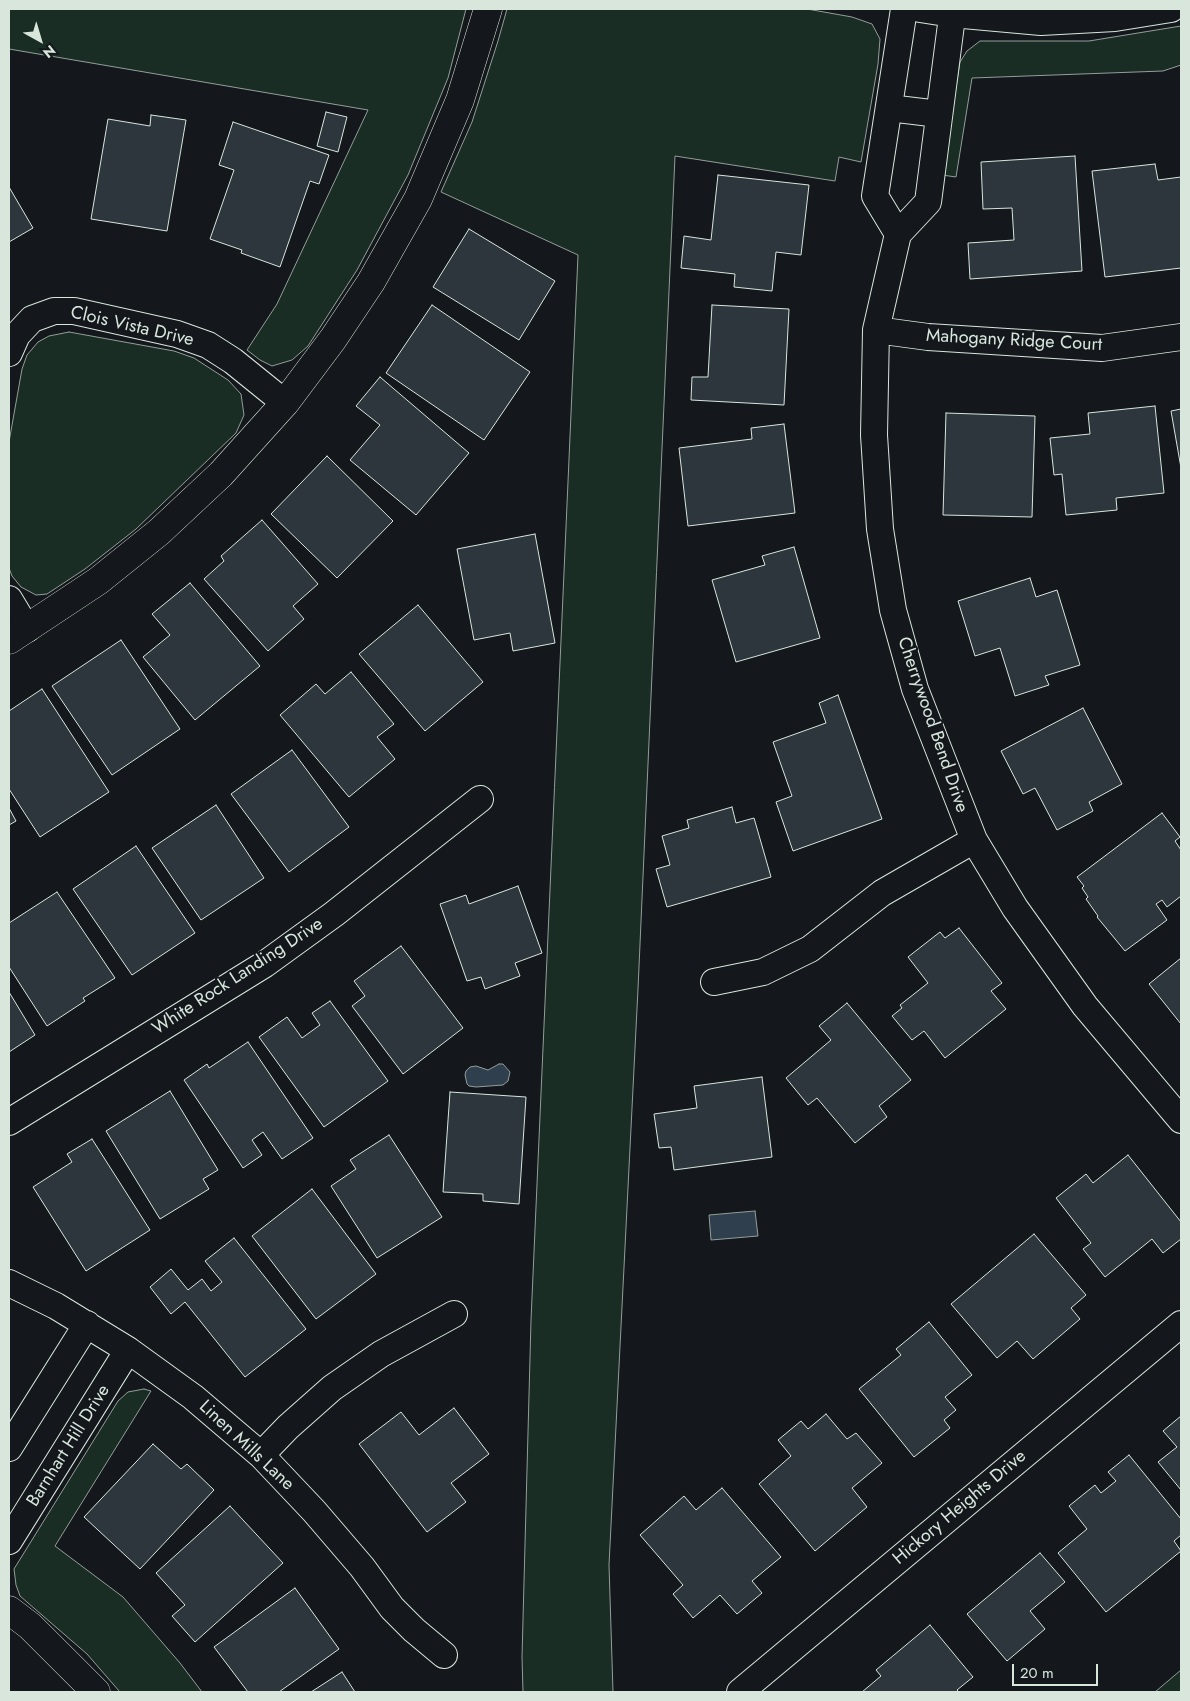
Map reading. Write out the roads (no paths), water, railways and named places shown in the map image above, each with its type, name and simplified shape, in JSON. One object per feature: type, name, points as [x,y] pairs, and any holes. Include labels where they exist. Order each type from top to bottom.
[{"type":"street","points":[[9,599],[18,635],[98,581],[159,532],[221,474],[285,403],[333,340],[371,282],[418,199],[460,100],[488,9]]},
{"type":"street","points":[[904,9],[875,196],[898,234],[928,202],[952,11]]},
{"type":"street","points":[[920,9],[1041,22],[1115,18],[1171,9]]},
{"type":"street","points":[[889,108],[939,114]]},
{"type":"street","name":"Cherrywood Bend Drive","points":[[898,234],[876,330],[874,435],[880,530],[893,610],[915,689],[974,840],[1016,908],[1085,1006],[1181,1120]]},
{"type":"street","name":"Clois Vista Drive","points":[[9,353],[18,334],[32,319],[54,311],[74,311],[177,334],[208,345],[232,361],[285,403]]},
{"type":"street","name":"Mahogany Ridge Court","points":[[876,330],[928,337],[1102,348],[1181,337]]},
{"type":"street","name":"White Rock Landing Drive","points":[[9,1122],[265,964],[334,914],[480,799]]},
{"type":"street","points":[[714,982],[763,972],[810,948],[882,893],[974,840]]},
{"type":"street","name":"Linen Mills Lane","points":[[9,1283],[56,1306],[128,1350],[192,1397],[261,1455],[314,1511],[362,1567],[392,1608],[414,1630],[444,1655]]},
{"type":"street","points":[[261,1455],[288,1427],[332,1388],[381,1354],[454,1314]]},
{"type":"street","points":[[9,1448],[87,1324]]},
{"type":"street","name":"Hickory Heights Drive","points":[[740,1692],[1181,1324]]},
{"type":"street","name":"Barnhart Hill Drive","points":[[9,1541],[128,1350]]},
{"type":"street","points":[[9,1610],[30,1626],[96,1692]]},
{"type":"water","points":[[503,1064],[510,1072],[508,1081],[503,1085],[476,1087],[467,1084],[465,1075],[470,1067],[476,1066],[488,1070]]},
{"type":"water","points":[[755,1211],[758,1236],[711,1240],[709,1215]]}]
